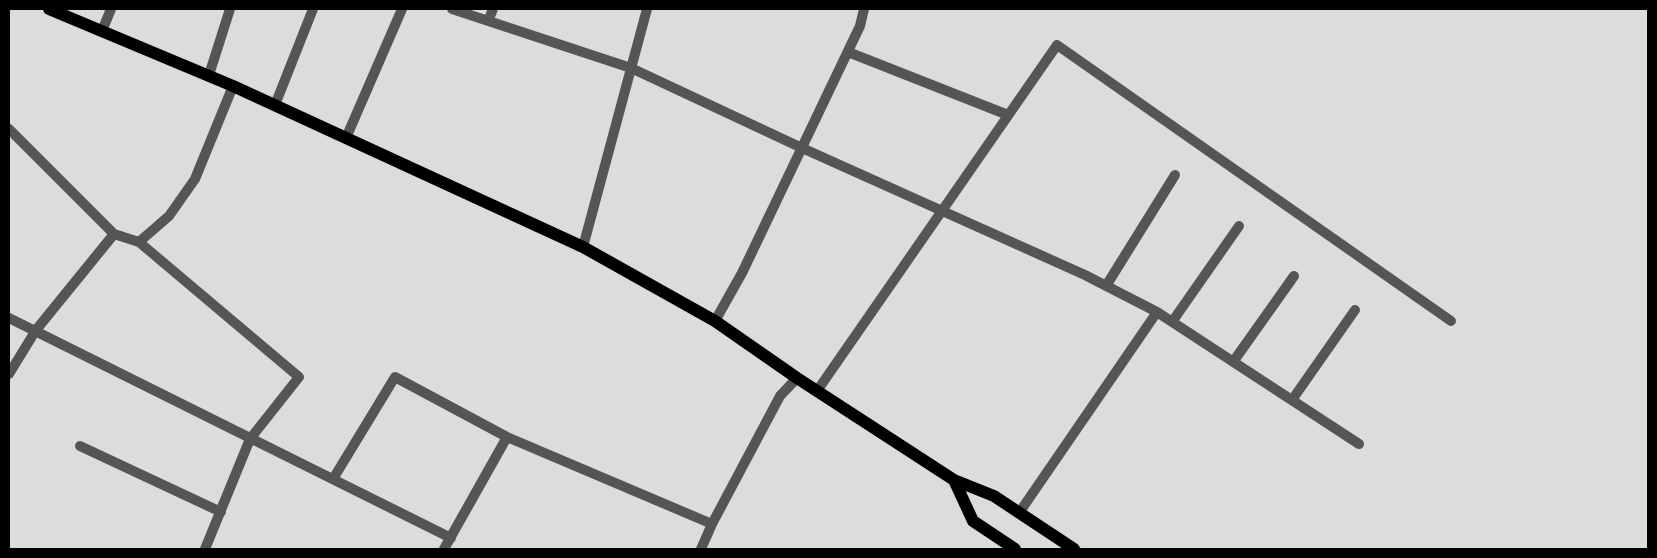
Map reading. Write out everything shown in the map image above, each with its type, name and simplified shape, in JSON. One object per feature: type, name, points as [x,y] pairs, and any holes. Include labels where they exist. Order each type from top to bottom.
[{"type":"main road","points":[[49,9],[234,86],[582,247],[715,321],[797,378],[954,480],[994,496],[1074,549]]},
{"type":"main road","points":[[954,480],[973,521],[1015,549]]},
{"type":"street","points":[[102,31],[111,9]]},
{"type":"street","points":[[209,76],[230,9]]},
{"type":"street","points":[[275,105],[313,9]]},
{"type":"street","points":[[346,138],[402,9]]},
{"type":"street","points":[[452,9],[631,68],[1106,286],[1157,312],[1359,444]]},
{"type":"street","points":[[488,21],[493,9]]},
{"type":"street","points":[[582,247],[648,9]]},
{"type":"street","points":[[715,321],[742,273],[848,52],[860,26],[864,9]]},
{"type":"street","points":[[817,391],[1057,45],[1451,321]]},
{"type":"street","points":[[848,52],[1008,115]]},
{"type":"street","points":[[139,242],[169,216],[195,179],[234,86]]},
{"type":"street","points":[[9,129],[114,234],[139,242],[299,377],[250,439],[204,549]]},
{"type":"street","points":[[1106,286],[1175,176]]},
{"type":"street","points":[[1172,322],[1239,226]]},
{"type":"street","points":[[9,374],[36,330],[114,234]]},
{"type":"street","points":[[1233,362],[1294,276]]},
{"type":"street","points":[[1292,400],[1355,310]]},
{"type":"street","points":[[1019,513],[1157,312]]},
{"type":"street","points":[[9,318],[450,538]]},
{"type":"street","points":[[333,479],[395,377],[508,437],[712,524]]},
{"type":"street","points":[[701,549],[712,524],[780,396],[797,378]]},
{"type":"street","points":[[444,549],[508,437]]},
{"type":"street","points":[[80,446],[220,512]]},
{"type":"shaded area","points":[[9,9],[1648,9],[1648,549],[9,549]]}]
